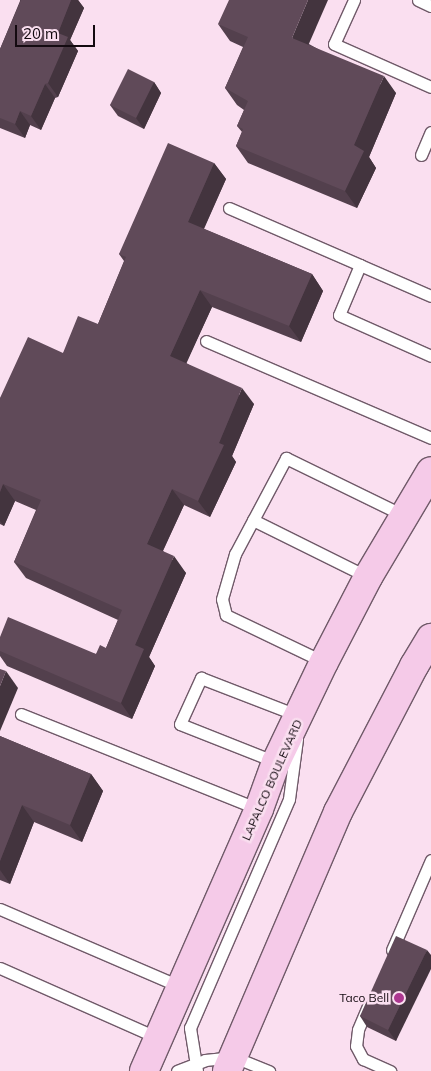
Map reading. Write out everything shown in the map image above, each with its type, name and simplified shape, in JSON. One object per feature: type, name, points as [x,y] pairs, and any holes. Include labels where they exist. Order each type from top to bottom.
[{"type":"main road","name":"LAPALCO BOULEVARD","points":[[144,1071],[259,809],[276,762],[324,662],[368,577],[403,515],[431,471]]},
{"type":"main road","points":[[230,1064],[338,812],[414,666],[431,638]]},
{"type":"lane","points":[[354,0],[334,44],[431,87]]},
{"type":"lane","points":[[418,0],[431,6]]},
{"type":"lane","points":[[420,155],[431,132]]},
{"type":"lane","points":[[229,208],[431,296]]},
{"type":"lane","points":[[360,265],[339,315],[431,356]]},
{"type":"lane","points":[[206,341],[431,438]]},
{"type":"lane","points":[[324,662],[226,615],[222,599],[235,554],[286,458],[403,515]]},
{"type":"lane","points":[[253,520],[368,577]]},
{"type":"lane","points":[[196,1068],[190,1028],[289,799],[299,716],[201,678],[180,724],[276,762]]},
{"type":"lane","points":[[21,714],[259,809]]},
{"type":"lane","points":[[388,959],[431,860]]},
{"type":"lane","points":[[0,909],[181,987]]},
{"type":"lane","points":[[0,968],[158,1038]]},
{"type":"lane","points":[[373,994],[358,1030],[356,1046],[363,1060],[390,1071]]},
{"type":"lane","points":[[177,1071],[196,1068],[205,1060],[269,1071]]},
{"type":"building","points":[[21,0],[71,0],[58,33],[68,37],[48,83],[45,84],[31,116],[20,111],[15,124],[0,118],[0,49]]},
{"type":"building","points":[[229,0],[308,0],[292,38],[384,76],[354,145],[364,151],[345,191],[236,146],[243,129],[237,126],[248,101],[225,88],[248,37],[218,24]]},
{"type":"building","points":[[128,69],[154,82],[136,118],[110,105]]},
{"type":"building","points":[[168,143],[214,163],[188,222],[312,274],[289,326],[200,290],[170,356],[242,388],[219,443],[224,445],[198,501],[172,489],[147,544],[174,556],[135,645],[144,649],[121,703],[0,651],[0,637],[8,617],[96,654],[100,645],[106,648],[122,610],[14,562],[41,500],[3,484],[0,492],[0,398],[28,337],[63,353],[78,316],[98,324],[126,257],[119,254]]},
{"type":"building","points":[[0,669],[6,671],[0,686]]},
{"type":"building","points":[[0,736],[91,774],[70,825],[22,805],[0,861]]},
{"type":"building","points":[[396,936],[427,950],[388,1030],[360,1016]]},
{"type":"place","name":"Taco Bell","points":[[399,998]]}]
